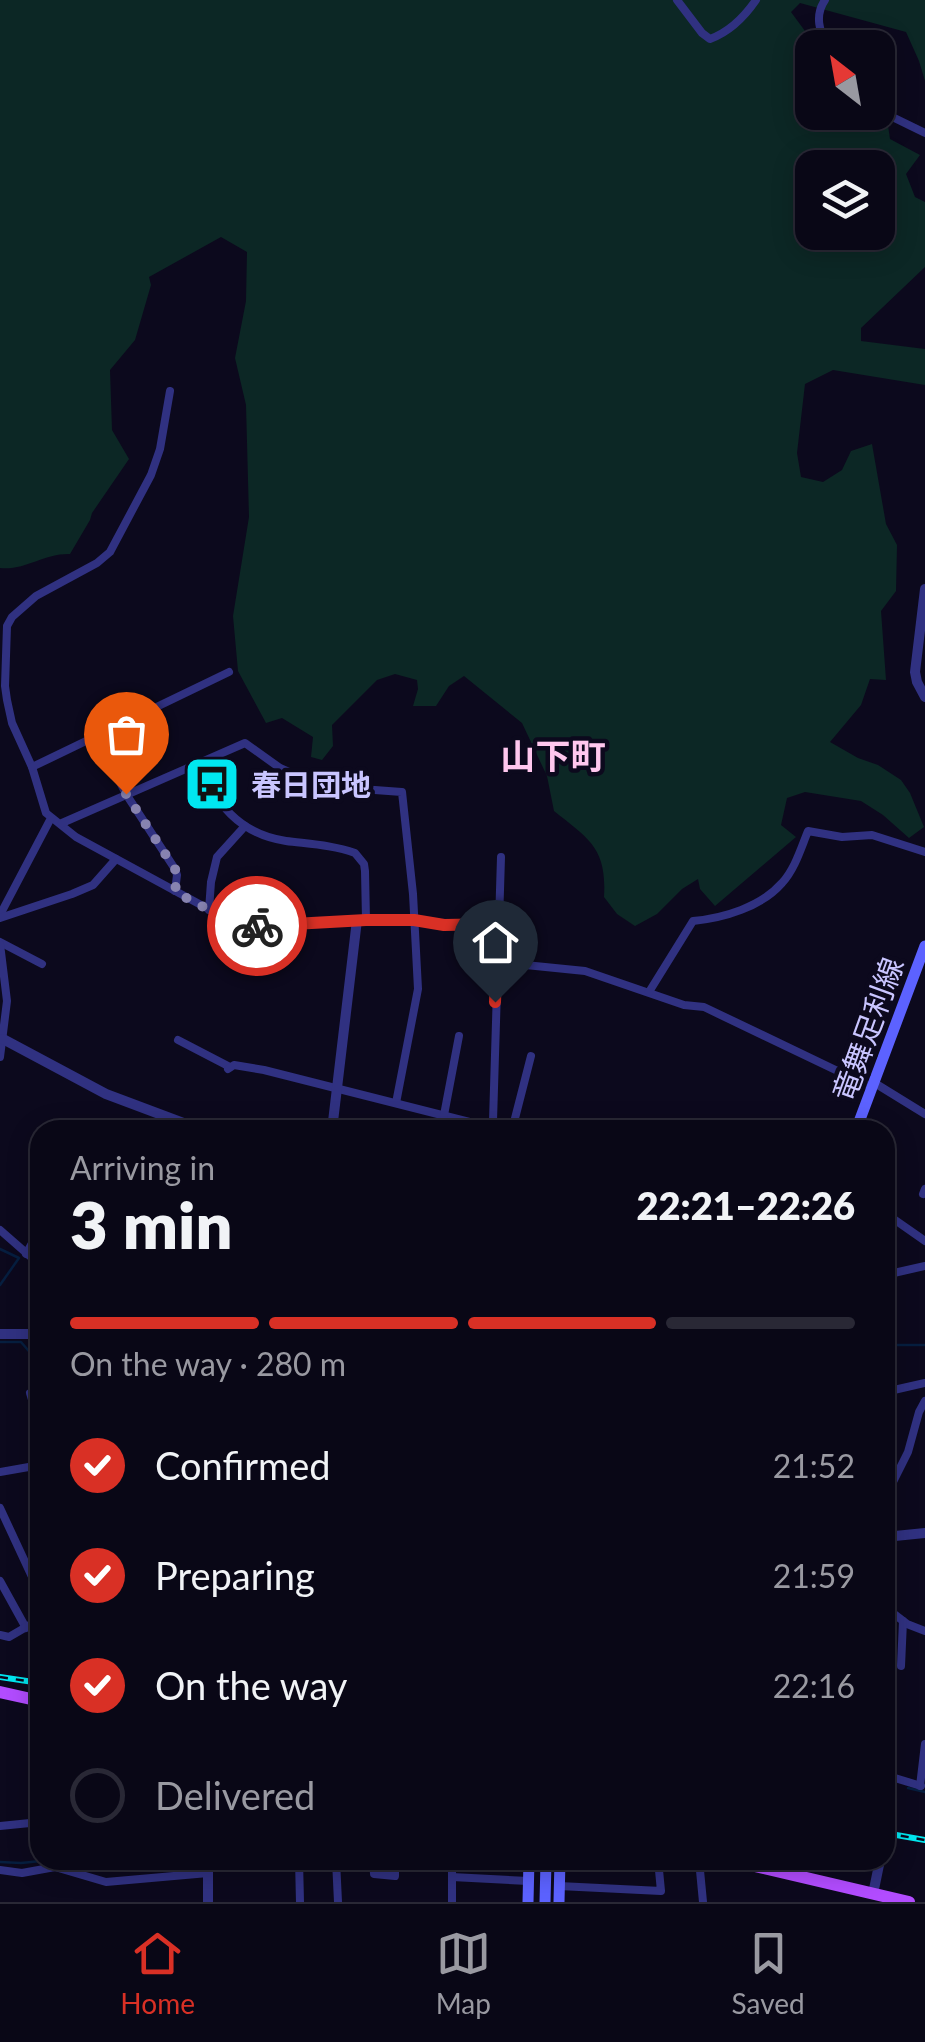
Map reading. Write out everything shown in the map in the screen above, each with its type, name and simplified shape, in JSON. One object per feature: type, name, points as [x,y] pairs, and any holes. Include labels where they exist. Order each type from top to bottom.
[{"type":"main road","name":"竜舞足利線","points":[[859,1120],[925,946]]},
{"type":"main road","points":[[0,1692],[30,1698]]},
{"type":"main road","points":[[528,1902],[529,1870]]},
{"type":"main road","points":[[545,1902],[551,1870]]},
{"type":"main road","points":[[555,1870],[559,1902]]},
{"type":"main road","points":[[771,1870],[909,1902]]},
{"type":"street","points":[[677,0],[710,38],[726,32],[756,0]]},
{"type":"street","points":[[820,30],[818,11],[825,0]]},
{"type":"street","points":[[895,118],[925,133]]},
{"type":"street","points":[[170,390],[160,449],[110,552],[97,564],[36,596],[7,626],[6,700],[44,809],[76,838],[236,924],[361,920],[498,924]]},
{"type":"street","points":[[925,589],[914,672],[925,697]]},
{"type":"street","points":[[32,767],[229,672]]},
{"type":"street","points":[[96,735],[126,794],[175,869],[175,892]]},
{"type":"street","points":[[62,824],[245,742],[280,768],[320,786],[402,792],[418,997],[396,1103]]},
{"type":"street","points":[[196,763],[216,799],[245,826],[271,838],[355,853],[364,864],[361,920],[333,1120]]},
{"type":"street","points":[[0,917],[51,818]]},
{"type":"street","points":[[209,910],[210,882],[217,857],[245,826]]},
{"type":"street","points":[[649,992],[693,921],[729,914],[781,885],[808,832],[842,837],[872,835],[925,852]]},
{"type":"street","points":[[493,1120],[500,857]]},
{"type":"street","points":[[0,917],[83,890],[116,860]]},
{"type":"street","points":[[0,943],[42,964]]},
{"type":"street","points":[[0,943],[7,1001],[0,1056]]},
{"type":"street","points":[[496,962],[585,971],[684,1005],[704,1008],[872,1084],[925,1114]]},
{"type":"street","points":[[444,1115],[460,1036]]},
{"type":"street","points":[[1,1038],[106,1094],[175,1120]]},
{"type":"street","points":[[178,1040],[229,1068],[238,1065],[264,1070],[454,1120]]},
{"type":"street","points":[[515,1120],[531,1056]]},
{"type":"street","points":[[895,1219],[925,1241]]},
{"type":"street","points":[[0,1230],[30,1257]]},
{"type":"street","points":[[26,1254],[30,1247]]},
{"type":"street","points":[[895,1274],[925,1266]]},
{"type":"street","points":[[0,1334],[30,1334]]},
{"type":"street","points":[[895,1390],[925,1383]]},
{"type":"street","points":[[895,1478],[925,1401]]},
{"type":"street","points":[[0,1472],[30,1467]]},
{"type":"street","points":[[0,1508],[30,1572]]},
{"type":"street","points":[[895,1536],[925,1532]]},
{"type":"street","points":[[0,1581],[26,1628]]},
{"type":"street","points":[[895,1615],[925,1631]]},
{"type":"street","points":[[901,1666],[903,1621]]},
{"type":"street","points":[[0,1634],[9,1637],[30,1625]]},
{"type":"street","points":[[895,1778],[923,1786],[925,1744]]},
{"type":"street","points":[[0,1826],[30,1823]]},
{"type":"street","points":[[0,1870],[41,1870]]},
{"type":"street","points":[[61,1870],[100,1882],[208,1874]]},
{"type":"street","points":[[208,1870],[208,1902]]},
{"type":"street","points":[[299,1870],[300,1902]]},
{"type":"street","points":[[336,1870],[338,1902]]},
{"type":"street","points":[[374,1870],[374,1874],[395,1876],[395,1870]]},
{"type":"street","points":[[452,1870],[452,1902]]},
{"type":"street","points":[[559,1886],[661,1891],[659,1870]]},
{"type":"street","points":[[700,1870],[703,1902]]},
{"type":"street","points":[[873,1894],[878,1870]]},
{"type":"street","points":[[452,1877],[528,1882]]},
{"type":"green space","points":[[0,0],[925,0],[925,81],[906,32],[800,3],[791,12],[804,30],[795,30],[795,130],[889,130],[890,139],[920,155],[906,174],[915,197],[925,202],[925,267],[861,328],[861,341],[925,349],[925,385],[833,370],[805,384],[797,453],[801,477],[823,482],[842,470],[851,451],[872,444],[886,524],[897,545],[896,591],[881,611],[886,680],[870,679],[861,705],[830,742],[901,780],[924,827],[909,838],[861,801],[805,792],[787,798],[781,825],[796,837],[715,906],[700,889],[698,879],[657,914],[635,926],[617,914],[604,897],[602,867],[593,846],[554,811],[547,776],[522,723],[464,676],[449,686],[436,706],[413,706],[417,680],[395,674],[377,680],[332,725],[333,746],[322,760],[311,757],[313,737],[282,718],[266,723],[238,671],[233,616],[249,517],[246,405],[235,358],[246,301],[247,252],[221,237],[149,277],[151,285],[135,340],[110,370],[112,430],[129,459],[70,554],[0,568]]},
{"type":"waterway","points":[[0,1249],[19,1258],[0,1285]]},
{"type":"waterway","points":[[0,1342],[21,1342],[30,1352]]},
{"type":"waterway","points":[[895,1345],[925,1345]]},
{"type":"waterway","points":[[908,1788],[925,1792]]},
{"type":"waterway","points":[[0,1862],[30,1862]]},
{"type":"railway","points":[[0,1677],[30,1682]]},
{"type":"railway","points":[[895,1835],[925,1840]]},
{"type":"way so far","points":[[126,794],[175,869],[175,892],[236,924],[257,926]]},
{"type":"place","name":"春日団地","points":[[212,784]]},
{"type":"district","name":"山下町","points":[[553,755]]},
{"type":"route","points":[[257,926],[366,920],[498,924],[495,1002]]}]
